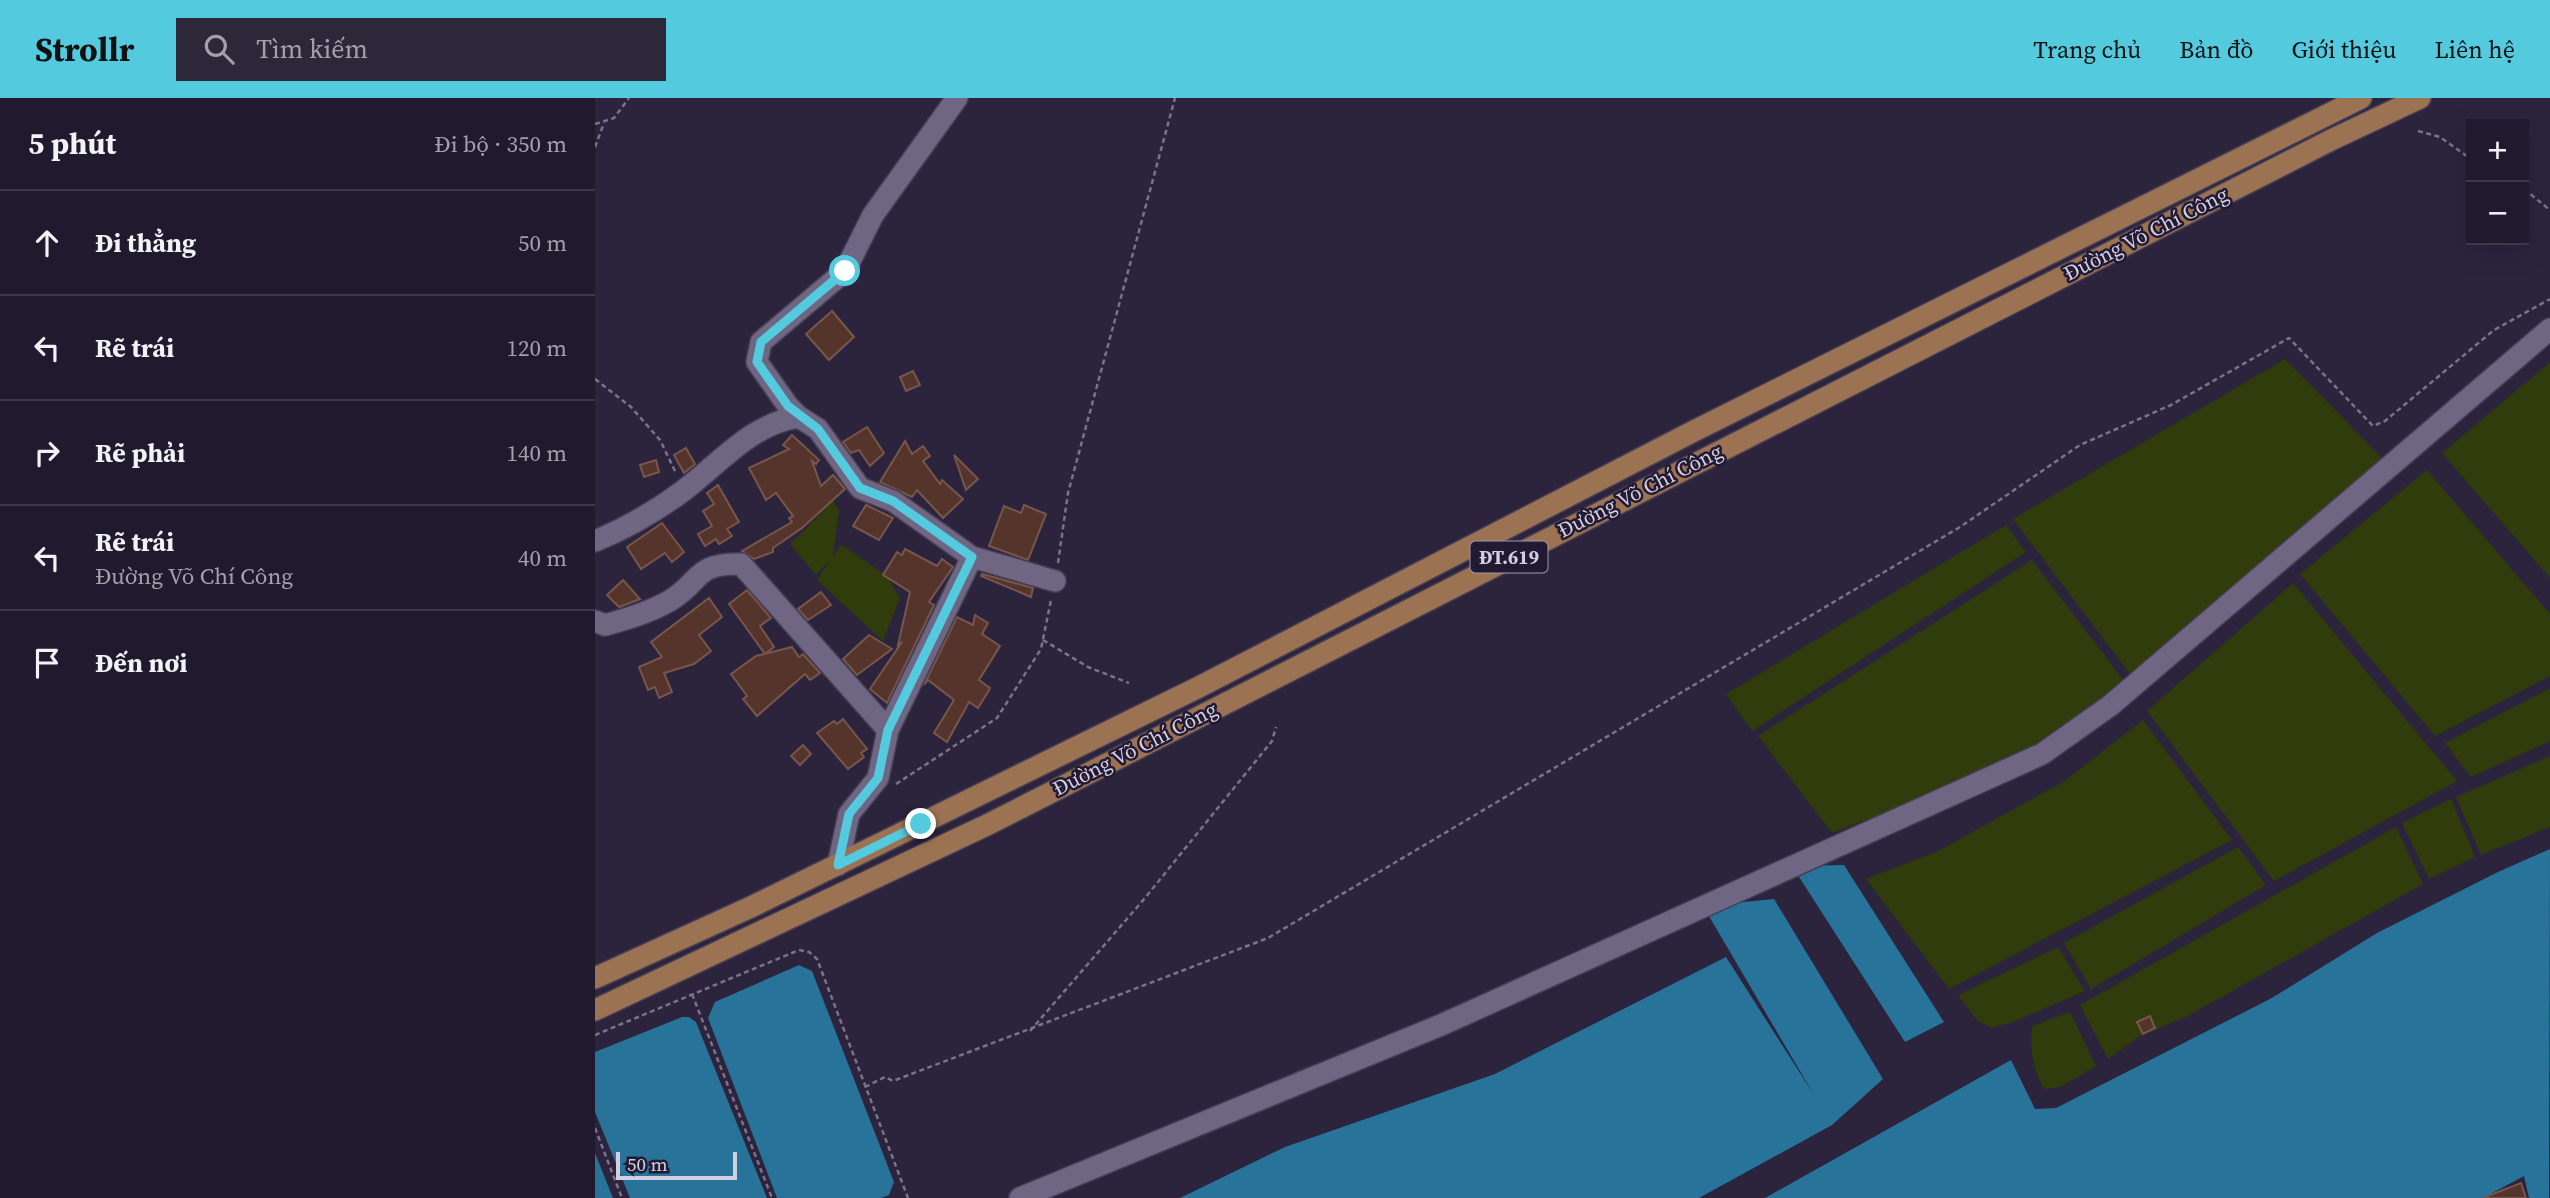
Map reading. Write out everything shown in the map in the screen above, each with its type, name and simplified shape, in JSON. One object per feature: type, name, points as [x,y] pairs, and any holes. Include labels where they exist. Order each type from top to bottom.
[{"type":"main road","name":"Đường Võ Chí Công","points":[[595,978],[838,865],[1199,687],[1682,438],[2361,98]]},
{"type":"main road","name":"Đường Võ Chí Công","points":[[595,1010],[934,850],[2331,140],[2420,98]]},
{"type":"main road","points":[[921,824],[934,850]]},
{"type":"street","points":[[957,98],[873,215],[845,271],[761,342],[757,362],[788,406],[818,429],[860,488],[893,501],[972,557],[1055,581]]},
{"type":"street","points":[[1020,1198],[1441,1025],[2042,754],[2111,705],[2550,329]]},
{"type":"street","points":[[595,541],[645,517],[753,435],[787,418],[799,417]]},
{"type":"street","points":[[838,865],[849,814],[878,778],[888,730],[972,557]]},
{"type":"street","points":[[595,621],[605,625],[631,618],[673,599],[695,576],[720,564],[741,564],[888,730]]},
{"type":"path","points":[[595,124],[614,118],[629,98]]},
{"type":"path","points":[[896,783],[997,718],[1027,673],[1043,640],[1068,493],[1175,98]]},
{"type":"path","points":[[595,147],[604,123]]},
{"type":"path","points":[[2418,131],[2440,137],[2466,155]]},
{"type":"path","points":[[2529,192],[2550,210]]},
{"type":"path","points":[[865,1087],[885,1077],[893,1082],[1268,938],[1960,527],[2080,445],[2171,405],[2290,338],[2373,426],[2385,421],[2494,330],[2550,299]]},
{"type":"path","points":[[595,379],[631,407],[660,440],[685,489]]},
{"type":"path","points":[[1043,640],[1088,667],[1129,683]]},
{"type":"path","points":[[1030,1031],[1145,898],[1272,741],[1276,727]]},
{"type":"path","points":[[595,1035],[799,950],[809,952],[817,960],[908,1198]]},
{"type":"path","points":[[692,994],[772,1198]]},
{"type":"path","points":[[595,1128],[622,1198]]},
{"type":"green space","points":[[2285,359],[2391,467],[2132,677],[2013,519]]},
{"type":"green space","points":[[2550,362],[2550,578],[2442,453]]},
{"type":"green space","points":[[2427,470],[2550,614],[2550,676],[2435,736],[2300,574]]},
{"type":"green space","points":[[833,501],[839,510],[833,556],[842,545],[887,576],[900,598],[883,641],[817,580],[831,559],[816,575],[790,544]]},
{"type":"green space","points":[[2006,525],[2026,552],[1752,731],[1726,694]]},
{"type":"green space","points":[[2032,560],[2124,681],[2033,756],[1832,833],[1758,736]]},
{"type":"green space","points":[[2293,583],[2457,781],[2274,881],[2147,711]]},
{"type":"green space","points":[[2550,688],[2550,741],[2471,777],[2445,743]]},
{"type":"green space","points":[[2143,720],[2232,840],[1949,989],[1866,879],[1938,851],[2063,782]]},
{"type":"green space","points":[[2550,756],[2550,827],[2481,855],[2456,797]]},
{"type":"green space","points":[[2451,799],[2475,857],[2429,879],[2402,823]]},
{"type":"green space","points":[[2396,827],[2423,884],[2186,1017],[2140,1036],[2108,1059],[2080,1005]]},
{"type":"green space","points":[[2238,847],[2266,885],[2091,989],[2064,943]]},
{"type":"green space","points":[[2058,947],[2085,991],[2013,1022],[1991,1028],[1977,1020],[1958,995]]},
{"type":"green space","points":[[2070,1012],[2096,1066],[2061,1087],[2044,1089],[2033,1058],[2032,1026]]},
{"type":"water","points":[[2550,849],[2549,1198],[2529,1198],[2524,1176],[2483,1198],[1765,1198],[2011,1060],[2035,1109],[2056,1108],[2270,999],[2377,933]]},
{"type":"water","points":[[1844,865],[1944,1022],[1905,1042],[1792,866]]},
{"type":"water","points":[[1774,899],[1883,1079],[1832,1125],[1699,1198],[1180,1198],[1285,1147],[1495,1074],[1726,957],[1814,1095],[1703,906]]},
{"type":"water","points":[[799,965],[812,971],[894,1182],[889,1195],[881,1198],[777,1198],[708,1018],[715,1002]]},
{"type":"water","points":[[682,1017],[689,1017],[696,1022],[767,1198],[630,1198],[595,1112],[595,1052]]},
{"type":"water","points":[[595,1153],[613,1198],[595,1198]]},
{"type":"building","points":[[832,311],[854,337],[829,360],[806,334]]},
{"type":"building","points":[[913,371],[920,385],[906,391],[900,377]]},
{"type":"building","points":[[867,427],[884,453],[870,466],[859,450],[851,453],[843,442]]},
{"type":"building","points":[[792,435],[819,460],[816,464],[812,461],[821,486],[833,475],[845,489],[802,528],[773,548],[773,552],[754,559],[742,551],[792,522],[789,518],[793,516],[776,493],[766,500],[749,468],[789,449],[783,445]]},
{"type":"building","points":[[905,441],[912,454],[923,446],[930,456],[923,461],[940,484],[942,480],[963,499],[943,518],[917,490],[912,497],[880,482]]},
{"type":"building","points":[[686,448],[695,464],[684,473],[674,455]]},
{"type":"building","points":[[954,455],[978,479],[966,490]]},
{"type":"building","points":[[656,460],[659,472],[644,477],[640,465]]},
{"type":"building","points":[[718,485],[739,522],[727,529],[732,536],[719,544],[716,539],[705,546],[698,534],[712,526],[703,511],[714,504],[707,493]]},
{"type":"building","points":[[866,505],[893,518],[879,540],[853,526]]},
{"type":"building","points":[[1024,505],[1046,514],[1028,560],[989,546],[1004,506],[1021,513]]},
{"type":"building","points":[[662,523],[684,552],[672,562],[665,553],[641,569],[627,547]]},
{"type":"building","points":[[905,549],[937,566],[942,559],[953,567],[929,602],[934,605],[887,703],[870,689],[902,642],[898,645],[910,592],[883,575],[897,552],[902,555]]},
{"type":"building","points":[[982,574],[1033,588],[1031,597],[981,576]]},
{"type":"building","points":[[623,580],[640,599],[619,607],[607,595]]},
{"type":"building","points":[[747,590],[771,618],[760,626],[774,647],[765,654],[729,604]]},
{"type":"building","points":[[821,592],[831,605],[808,620],[798,609]]},
{"type":"building","points":[[709,598],[722,617],[699,635],[711,651],[694,664],[664,673],[672,692],[659,698],[655,687],[648,690],[639,667],[662,657],[651,642]]},
{"type":"building","points":[[975,615],[988,623],[982,634],[1000,646],[979,680],[990,688],[988,692],[978,708],[969,702],[947,742],[934,733],[954,700],[928,680],[924,685],[957,617],[973,625]]},
{"type":"building","points":[[869,635],[892,649],[857,675],[843,659]]},
{"type":"building","points":[[792,647],[799,657],[803,654],[820,673],[810,680],[805,674],[757,716],[743,699],[747,696],[731,674],[756,656]]},
{"type":"building","points":[[843,719],[867,749],[861,753],[864,757],[848,769],[817,733],[834,721],[837,724]]},
{"type":"building","points":[[803,745],[811,754],[800,765],[791,756]]},
{"type":"building","points":[[2150,1016],[2155,1028],[2143,1034],[2137,1022]]},
{"type":"building","points":[[2521,1183],[2526,1198],[2485,1198],[2485,1197]]},
{"type":"route","points":[[845,271],[761,342],[757,362],[788,406],[818,429],[860,488],[893,501],[972,557],[964,580],[888,730],[878,778],[849,814],[838,865],[921,824]]}]
